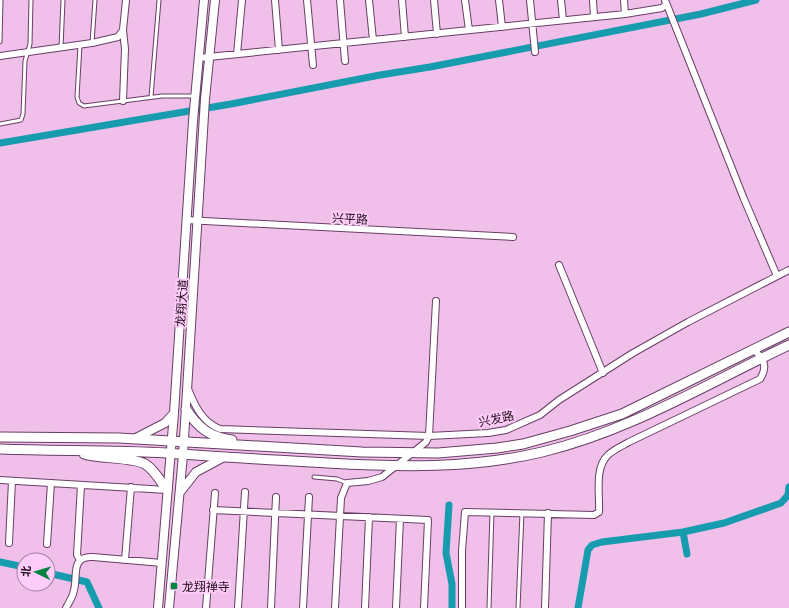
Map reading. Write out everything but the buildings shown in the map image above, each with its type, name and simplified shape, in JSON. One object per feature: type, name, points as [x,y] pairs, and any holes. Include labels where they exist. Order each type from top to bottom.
[{"type":"main road","name":"龙翔大道","points":[[158,608],[172,442],[193,121],[204,0]]},
{"type":"main road","name":"龙翔大道","points":[[169,608],[184,455],[205,99],[215,0]]},
{"type":"main road","points":[[0,437],[56,439],[85,437],[285,448],[414,453],[445,453],[497,448],[523,444],[592,424],[655,399],[789,332]]},
{"type":"main road","points":[[0,450],[137,452],[397,466],[446,466],[501,460],[567,445],[601,434],[652,413],[789,345]]},
{"type":"main road","points":[[186,410],[200,428],[221,438],[261,442],[285,448]]},
{"type":"main road","points":[[134,439],[165,422],[174,414]]},
{"type":"main road","points":[[76,452],[93,457],[137,461],[145,464],[167,490]]},
{"type":"main road","points":[[180,492],[196,472],[224,457]]},
{"type":"street","points":[[122,101],[125,49],[123,30],[126,0]]},
{"type":"street","points":[[237,54],[242,0]]},
{"type":"street","points":[[275,0],[279,50]]},
{"type":"street","points":[[307,0],[313,65]]},
{"type":"street","points":[[340,0],[345,61]]},
{"type":"street","points":[[368,0],[373,40]]},
{"type":"street","points":[[402,0],[405,37]]},
{"type":"street","points":[[434,0],[436,34]]},
{"type":"street","points":[[465,0],[468,30]]},
{"type":"street","points":[[499,0],[502,27]]},
{"type":"street","points":[[530,0],[534,52]]},
{"type":"street","points":[[561,0],[563,20]]},
{"type":"street","points":[[593,0],[594,17]]},
{"type":"street","points":[[624,0],[625,14]]},
{"type":"street","points":[[199,58],[625,14],[662,8],[666,2]]},
{"type":"street","points":[[666,2],[674,27],[777,276]]},
{"type":"street","points":[[0,56],[111,40],[118,37],[123,30]]},
{"type":"street","name":"兴平路","points":[[186,220],[513,237]]},
{"type":"street","points":[[559,265],[603,373]]},
{"type":"street","name":"兴发路","points":[[188,389],[200,415],[210,425],[220,429],[430,436],[458,435],[506,430],[540,415],[559,400],[633,353],[688,322],[789,270]]},
{"type":"street","points":[[335,608],[341,498],[347,483],[368,481],[382,477],[414,453],[430,436],[436,301]]},
{"type":"street","points":[[462,608],[462,550],[465,512],[594,515],[599,512],[599,472],[601,462],[608,454],[629,442],[760,379],[765,372],[762,358],[754,350]]},
{"type":"street","points":[[0,480],[167,490]]},
{"type":"street","points":[[9,543],[12,481]]},
{"type":"street","points":[[47,544],[51,483]]},
{"type":"street","points":[[80,560],[77,555],[81,485]]},
{"type":"street","points":[[125,560],[131,487]]},
{"type":"street","points":[[238,608],[245,492]]},
{"type":"street","points":[[206,608],[214,493]]},
{"type":"street","points":[[303,608],[308,496]]},
{"type":"street","points":[[271,608],[276,497]]},
{"type":"street","points":[[213,510],[428,520],[424,608]]},
{"type":"street","points":[[545,608],[548,513]]},
{"type":"street","points":[[365,608],[370,517]]},
{"type":"street","points":[[396,608],[400,519]]},
{"type":"street","points":[[66,608],[74,591],[76,566],[80,560],[86,556],[162,563]]},
{"type":"lane","points":[[0,42],[1,0]]},
{"type":"lane","points":[[0,124],[21,120],[23,114],[25,61],[30,44],[31,0]]},
{"type":"lane","points":[[61,48],[63,0]]},
{"type":"lane","points":[[92,43],[95,0]]},
{"type":"lane","points":[[150,97],[159,0]]},
{"type":"lane","points":[[80,45],[77,97],[79,103],[84,106],[150,97],[195,99]]},
{"type":"lane","points":[[314,476],[337,479],[347,483]]},
{"type":"lane","points":[[489,608],[492,512]]},
{"type":"lane","points":[[518,608],[522,513]]},
{"type":"waterway","points":[[0,143],[231,104],[380,75],[430,67],[701,14],[756,0]]},
{"type":"waterway","points":[[578,608],[588,550],[592,545],[602,542],[683,532],[724,523],[781,503],[788,495],[789,487]]},
{"type":"waterway","points":[[449,505],[446,553],[452,584],[452,608]]},
{"type":"waterway","points":[[683,532],[687,554]]},
{"type":"waterway","points":[[0,562],[16,565]]},
{"type":"waterway","points":[[56,575],[87,582],[99,608]]},
{"type":"place","name":"龙翔禅寺","points":[[174,586]]}]
